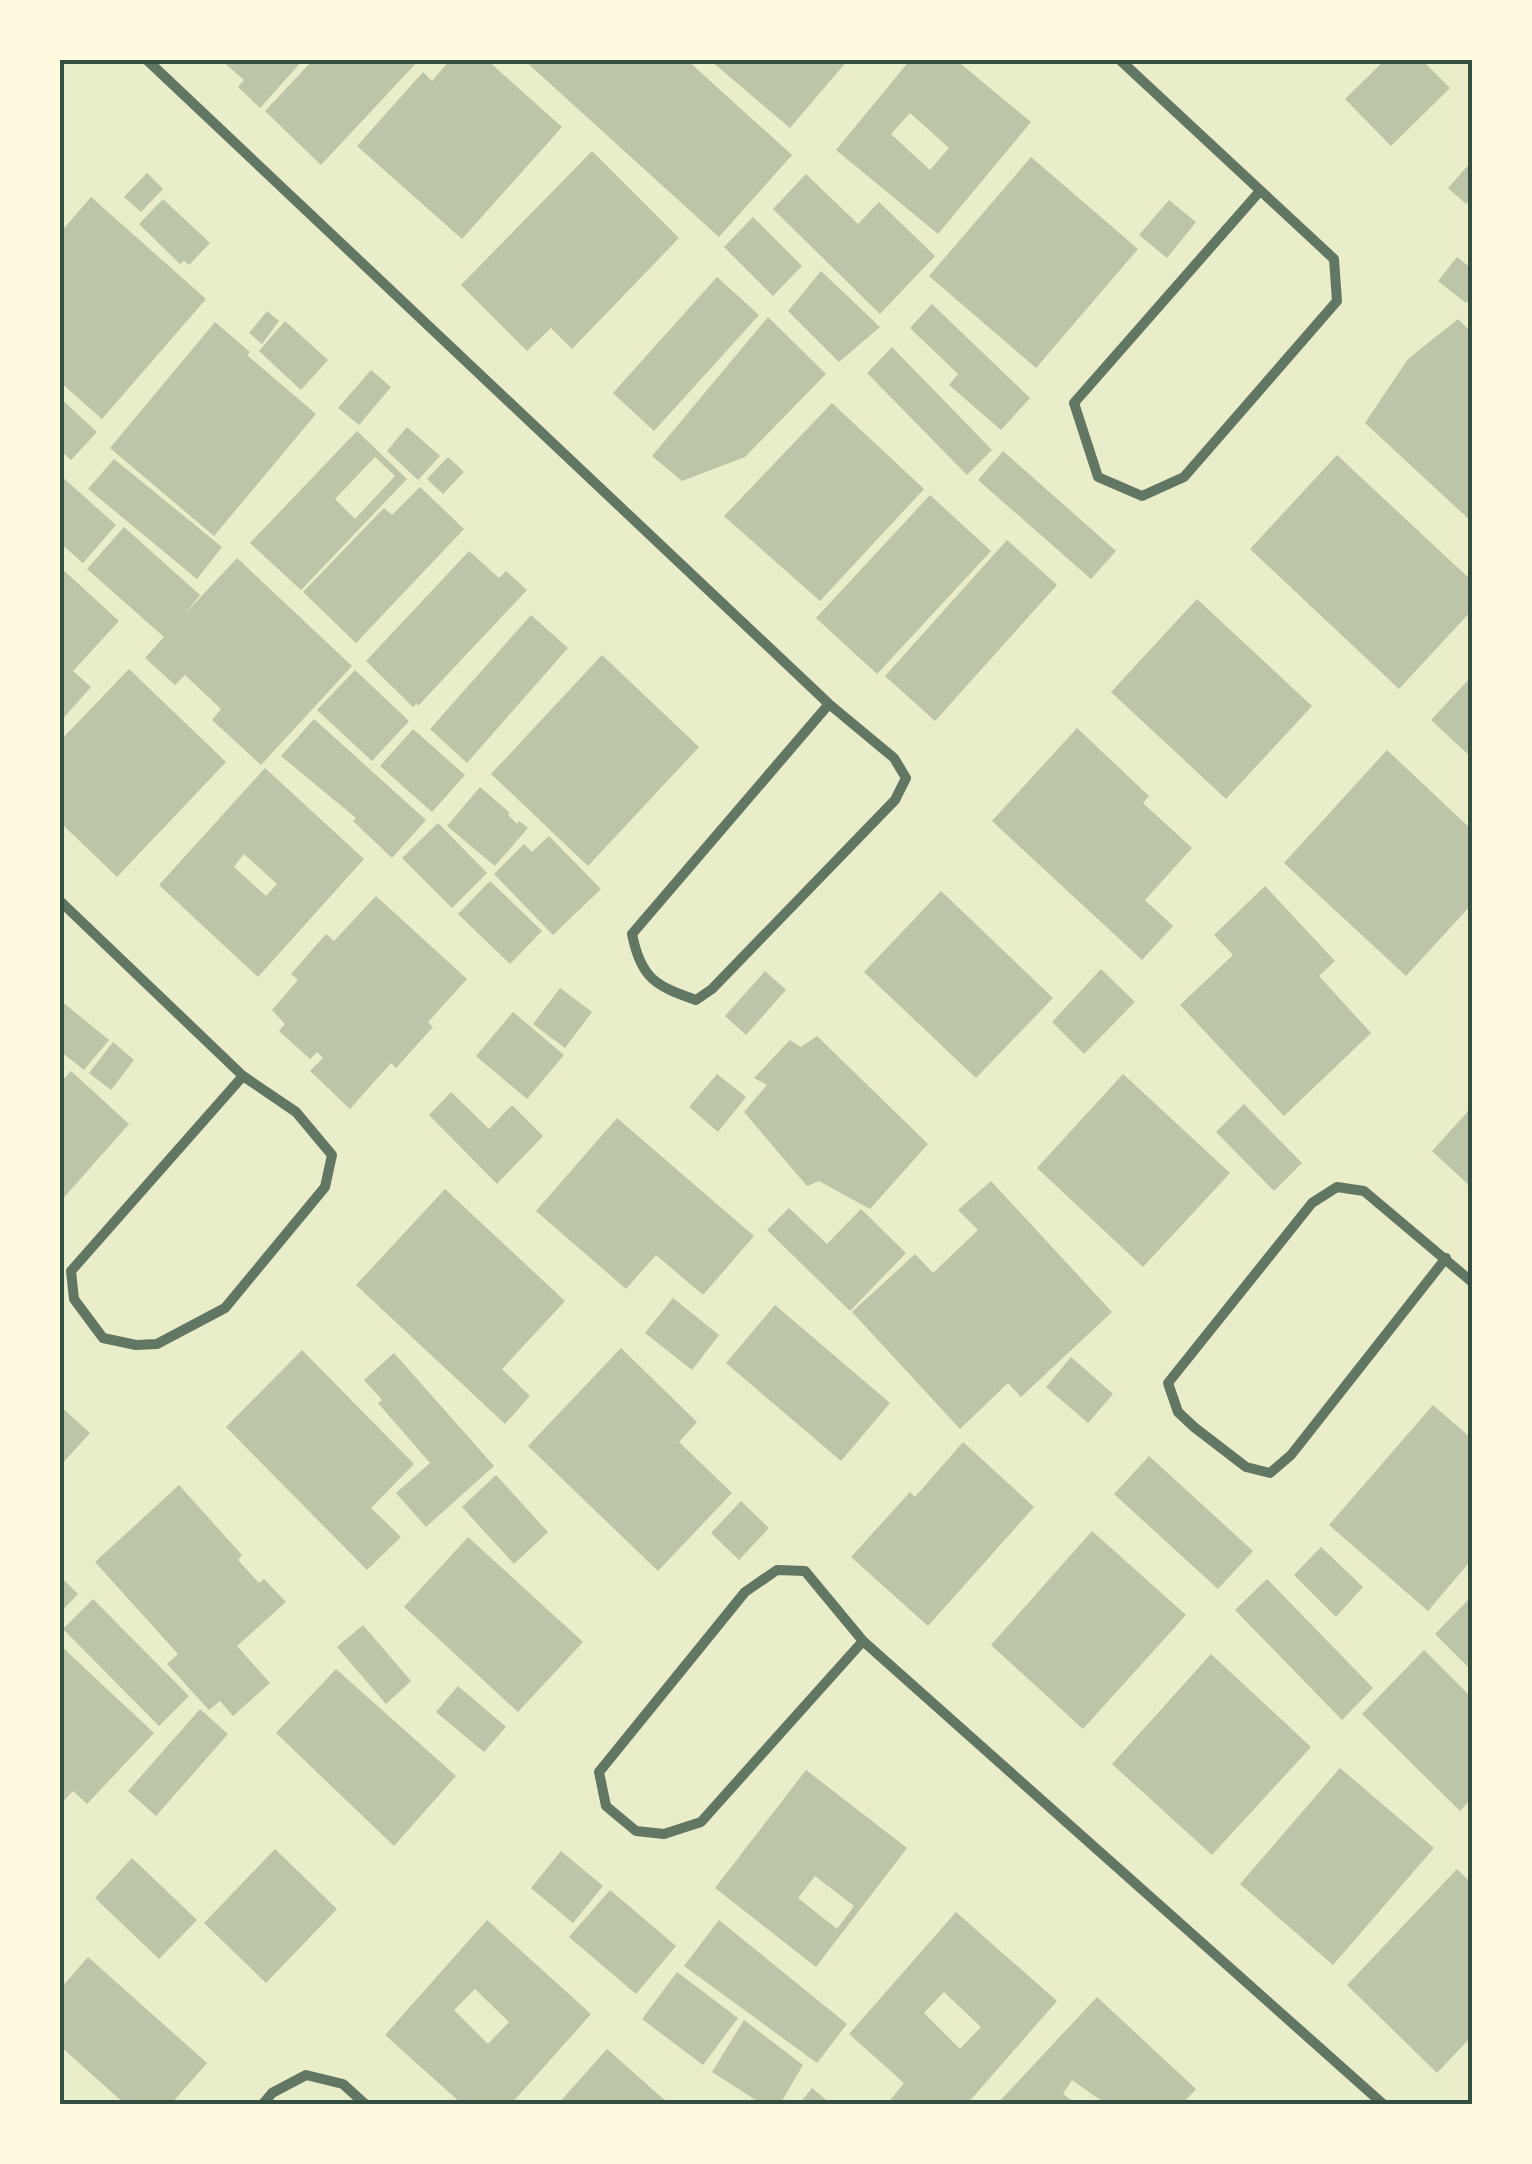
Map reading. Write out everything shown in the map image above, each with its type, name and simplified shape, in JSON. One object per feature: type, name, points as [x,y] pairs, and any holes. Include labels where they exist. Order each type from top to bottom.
[{"type":"street","points":[[147,60],[829,704],[894,758],[906,778],[895,800],[712,989],[696,1000],[659,987],[636,956],[632,934],[829,704]]},
{"type":"street","points":[[1120,60],[1334,258],[1338,301],[1184,476],[1142,496],[1098,477],[1074,403],[1260,191]]},
{"type":"street","points":[[60,902],[243,1076],[296,1112],[332,1155],[325,1186],[225,1308],[157,1344],[136,1345],[103,1338],[74,1299],[71,1271],[243,1076]]},
{"type":"street","points":[[1446,1258],[1291,1455],[1270,1472],[1246,1467],[1178,1412],[1168,1383],[1312,1203],[1337,1187],[1364,1192],[1446,1258],[1472,1282]]},
{"type":"street","points":[[863,1641],[701,1822],[664,1834],[636,1831],[606,1806],[598,1772],[744,1592],[776,1570],[805,1572],[863,1641],[1383,2104]]},
{"type":"street","points":[[264,2104],[272,2093],[306,2075],[344,2084],[365,2104]]},
{"type":"building","points":[[221,60],[303,60],[260,108],[238,87],[244,80]]},
{"type":"building","points":[[313,60],[419,60],[321,165],[265,111]]},
{"type":"building","points":[[450,60],[487,60],[562,127],[462,239],[357,146],[423,72],[432,81]]},
{"type":"building","points":[[524,60],[687,60],[792,155],[719,237]]},
{"type":"building","points":[[710,60],[848,60],[790,128]]},
{"type":"building","points":[[910,60],[956,60],[1031,122],[938,234],[836,150]],"holes":[[[910,113],[949,148],[930,170],[891,134]]]},
{"type":"building","points":[[1385,60],[1422,60],[1450,88],[1391,146],[1345,99]]},
{"type":"building","points":[[592,151],[679,238],[572,349],[551,328],[527,351],[461,285]]},
{"type":"building","points":[[1031,157],[1138,249],[1036,368],[929,276]]},
{"type":"building","points":[[1472,161],[1472,197],[1466,204],[1448,188]]},
{"type":"building","points":[[147,173],[163,189],[141,212],[124,197]]},
{"type":"building","points":[[806,174],[858,224],[879,202],[935,256],[880,314],[773,209]]},
{"type":"building","points":[[91,197],[206,299],[102,419],[60,382],[60,233]]},
{"type":"building","points":[[163,199],[210,243],[189,265],[184,261],[180,264],[139,224]]},
{"type":"building","points":[[1169,200],[1196,222],[1167,258],[1139,235]]},
{"type":"building","points":[[753,217],[802,266],[773,296],[724,247]]},
{"type":"building","points":[[1457,257],[1472,269],[1472,296],[1466,303],[1438,281]]},
{"type":"building","points":[[821,271],[880,327],[839,362],[788,311]]},
{"type":"building","points":[[717,277],[759,315],[654,431],[613,393]]},
{"type":"building","points":[[932,304],[1030,398],[1001,430],[949,385],[958,374],[910,328]]},
{"type":"building","points":[[267,311],[279,321],[262,344],[249,333]]},
{"type":"building","points":[[768,317],[826,374],[745,457],[682,481],[652,456]]},
{"type":"building","points":[[1458,319],[1472,333],[1472,522],[1365,423],[1408,359]]},
{"type":"building","points":[[285,321],[328,360],[301,390],[259,351]]},
{"type":"building","points":[[215,322],[316,414],[214,536],[110,448]]},
{"type":"building","points":[[892,347],[992,450],[967,475],[867,373]]},
{"type":"building","points":[[371,370],[391,387],[359,425],[338,408]]},
{"type":"building","points":[[60,398],[97,432],[71,460],[60,450]]},
{"type":"building","points":[[832,403],[924,489],[820,601],[724,516]]},
{"type":"building","points":[[407,427],[440,456],[418,480],[387,451]]},
{"type":"building","points":[[357,431],[407,479],[301,590],[250,543]],"holes":[[[375,457],[395,476],[355,519],[335,499]]]},
{"type":"building","points":[[1003,451],[1116,551],[1091,579],[978,480]]},
{"type":"building","points":[[1337,455],[1472,581],[1472,610],[1399,689],[1250,549]]},
{"type":"building","points":[[448,457],[464,472],[443,494],[427,479]]},
{"type":"building","points":[[114,459],[222,547],[197,579],[88,489]]},
{"type":"building","points":[[60,475],[116,525],[83,563],[60,543]]},
{"type":"building","points":[[420,487],[464,529],[356,643],[303,592],[384,508],[392,515]]},
{"type":"building","points":[[930,495],[991,551],[877,674],[816,618]]},
{"type":"building","points":[[124,527],[200,595],[185,614],[237,558],[352,666],[261,765],[212,720],[221,709],[185,675],[175,685],[145,658],[164,637],[87,569]]},
{"type":"building","points":[[1007,540],[1057,585],[935,721],[885,676]]},
{"type":"building","points":[[469,551],[499,578],[506,571],[527,590],[413,707],[366,661]]},
{"type":"building","points":[[60,567],[119,621],[73,671],[91,687],[60,722]]},
{"type":"building","points":[[1197,599],[1312,706],[1226,799],[1111,692]]},
{"type":"building","points":[[531,615],[568,648],[467,763],[430,729]]},
{"type":"building","points":[[602,655],[699,747],[588,866],[491,774]]},
{"type":"building","points":[[129,669],[226,762],[117,877],[60,822],[60,741]]},
{"type":"building","points":[[355,670],[409,721],[372,761],[317,710]]},
{"type":"building","points":[[1472,676],[1472,758],[1431,720]]},
{"type":"building","points":[[314,719],[426,820],[392,858],[353,821],[356,818],[281,756]]},
{"type":"building","points":[[1077,728],[1149,796],[1143,803],[1192,848],[1145,900],[1173,926],[1142,960],[992,821]]},
{"type":"building","points":[[413,729],[465,775],[432,812],[380,766]]},
{"type":"building","points":[[1387,750],[1472,830],[1472,904],[1406,976],[1284,863]]},
{"type":"building","points":[[265,768],[364,859],[258,977],[159,885]],"holes":[[[244,854],[277,884],[266,896],[234,867]]]},
{"type":"building","points":[[480,787],[517,824],[519,821],[528,828],[495,866],[447,826]]},
{"type":"building","points":[[438,823],[487,873],[452,908],[402,858]]},
{"type":"building","points":[[549,836],[601,889],[553,935],[494,874],[524,844],[532,852]]},
{"type":"building","points":[[490,881],[542,931],[510,964],[458,914]]},
{"type":"building","points":[[1265,886],[1335,961],[1319,976],[1371,1033],[1284,1116],[1180,1005],[1233,955],[1214,935]]},
{"type":"building","points":[[941,891],[1053,998],[976,1078],[864,972]]},
{"type":"building","points":[[376,896],[467,979],[428,1022],[433,1027],[396,1068],[391,1063],[350,1109],[310,1071],[323,1058],[317,1052],[310,1059],[279,1031],[285,1024],[272,1010],[298,980],[291,974],[326,934],[334,941]]},
{"type":"building","points":[[1101,969],[1135,1002],[1084,1054],[1052,1022]]},
{"type":"building","points":[[765,971],[786,990],[746,1035],[725,1016]]},
{"type":"building","points":[[560,988],[592,1012],[565,1048],[533,1024]]},
{"type":"building","points":[[60,1000],[109,1040],[84,1070],[60,1051]]},
{"type":"building","points":[[513,1012],[564,1055],[527,1099],[476,1056]]},
{"type":"building","points":[[817,1036],[928,1144],[870,1209],[819,1181],[807,1186],[744,1112],[767,1085],[754,1078],[790,1040],[801,1047]]},
{"type":"building","points":[[113,1042],[134,1060],[111,1090],[89,1073]]},
{"type":"building","points":[[71,1071],[129,1124],[60,1202],[60,1083]]},
{"type":"building","points":[[717,1074],[746,1097],[718,1132],[689,1107]]},
{"type":"building","points":[[1123,1074],[1230,1173],[1143,1267],[1037,1168]]},
{"type":"building","points":[[451,1092],[489,1129],[512,1105],[543,1136],[497,1184],[429,1115]]},
{"type":"building","points":[[1244,1104],[1302,1163],[1274,1191],[1216,1132]]},
{"type":"building","points":[[1472,1107],[1472,1188],[1432,1151]]},
{"type":"building","points":[[617,1118],[754,1236],[703,1295],[656,1255],[626,1289],[536,1211]]},
{"type":"building","points":[[991,1181],[1112,1312],[1021,1397],[1008,1383],[960,1429],[852,1312],[915,1254],[933,1273],[978,1230],[958,1210]]},
{"type":"building","points":[[445,1189],[565,1301],[502,1369],[530,1396],[505,1424],[356,1285]]},
{"type":"building","points":[[789,1208],[827,1244],[861,1209],[906,1253],[850,1311],[767,1230]]},
{"type":"building","points":[[673,1298],[719,1335],[692,1370],[645,1333]]},
{"type":"building","points":[[775,1305],[890,1403],[841,1461],[726,1363]]},
{"type":"building","points":[[621,1348],[697,1422],[679,1442],[732,1493],[658,1571],[528,1446]]},
{"type":"building","points":[[302,1350],[414,1464],[371,1508],[401,1537],[367,1570],[226,1427]]},
{"type":"building","points":[[394,1353],[494,1466],[426,1527],[396,1493],[430,1463],[378,1403],[382,1400],[364,1380]]},
{"type":"building","points":[[1071,1357],[1113,1394],[1088,1423],[1046,1387]]},
{"type":"building","points":[[1433,1405],[1472,1439],[1472,1559],[1428,1611],[1329,1525]]},
{"type":"building","points":[[60,1406],[90,1433],[60,1466]]},
{"type":"building","points":[[963,1442],[1034,1507],[928,1626],[851,1557],[910,1492],[915,1497]]},
{"type":"building","points":[[1149,1456],[1253,1551],[1218,1589],[1114,1494]]},
{"type":"building","points":[[496,1475],[548,1532],[514,1564],[462,1507]]},
{"type":"building","points":[[179,1485],[242,1555],[238,1560],[259,1583],[264,1579],[286,1602],[237,1646],[270,1683],[233,1716],[220,1701],[209,1710],[167,1664],[178,1654],[95,1562]]},
{"type":"building","points":[[741,1501],[769,1528],[739,1560],[711,1533]]},
{"type":"building","points":[[1092,1531],[1186,1615],[1083,1729],[991,1645]]},
{"type":"building","points":[[468,1537],[583,1642],[518,1712],[404,1607]]},
{"type":"building","points":[[1321,1547],[1363,1587],[1336,1617],[1294,1575]]},
{"type":"building","points":[[60,1576],[78,1594],[60,1613]]},
{"type":"building","points":[[1267,1579],[1373,1688],[1342,1720],[1235,1610]]},
{"type":"building","points":[[1472,1596],[1472,1671],[1435,1634]]},
{"type":"building","points":[[93,1599],[189,1696],[159,1726],[63,1629]]},
{"type":"building","points":[[363,1625],[411,1681],[386,1704],[337,1647]]},
{"type":"building","points":[[60,1645],[154,1733],[87,1804],[73,1791],[60,1805]]},
{"type":"building","points":[[1424,1650],[1472,1698],[1472,1798],[1460,1811],[1362,1714]]},
{"type":"building","points":[[1211,1654],[1311,1747],[1212,1855],[1112,1764]]},
{"type":"building","points":[[336,1669],[456,1776],[394,1846],[276,1733]]},
{"type":"building","points":[[458,1686],[506,1727],[484,1752],[436,1712]]},
{"type":"building","points":[[200,1709],[228,1734],[156,1816],[128,1791]]},
{"type":"building","points":[[1340,1768],[1434,1848],[1333,1965],[1240,1884]]},
{"type":"building","points":[[806,1770],[907,1848],[816,1967],[715,1888]],"holes":[[[815,1876],[854,1906],[837,1929],[798,1898]]]},
{"type":"building","points":[[275,1849],[337,1909],[266,1983],[204,1923]]},
{"type":"building","points":[[561,1851],[603,1886],[573,1923],[531,1888]]},
{"type":"building","points":[[132,1858],[197,1920],[159,1959],[95,1898]]},
{"type":"building","points":[[1457,1869],[1472,1884],[1472,2036],[1437,2073],[1347,1985]]},
{"type":"building","points":[[610,1890],[676,1946],[636,1994],[569,1937]]},
{"type":"building","points":[[956,1912],[1057,2001],[967,2104],[887,2104],[904,2083],[849,2034]],"holes":[[[944,1992],[981,2027],[960,2049],[924,2013]]]},
{"type":"building","points":[[487,1920],[591,2014],[511,2104],[462,2104],[385,2035]],"holes":[[[475,1989],[509,2022],[488,2044],[454,2010]]]},
{"type":"building","points":[[719,1920],[847,2024],[817,2063],[684,1966]]},
{"type":"building","points":[[88,1957],[207,2063],[171,2104],[125,2104],[60,2046],[60,1989]]},
{"type":"building","points":[[677,1972],[738,2018],[703,2065],[642,2019]]},
{"type":"building","points":[[1097,1997],[1196,2089],[1182,2104],[1106,2104],[1072,2080],[1063,2094],[1077,2104],[997,2104]]},
{"type":"building","points":[[744,2020],[803,2065],[780,2104],[762,2104],[712,2072]]},
{"type":"building","points":[[607,2049],[669,2104],[558,2104]]},
{"type":"building","points":[[812,2088],[831,2104],[799,2104]]}]
